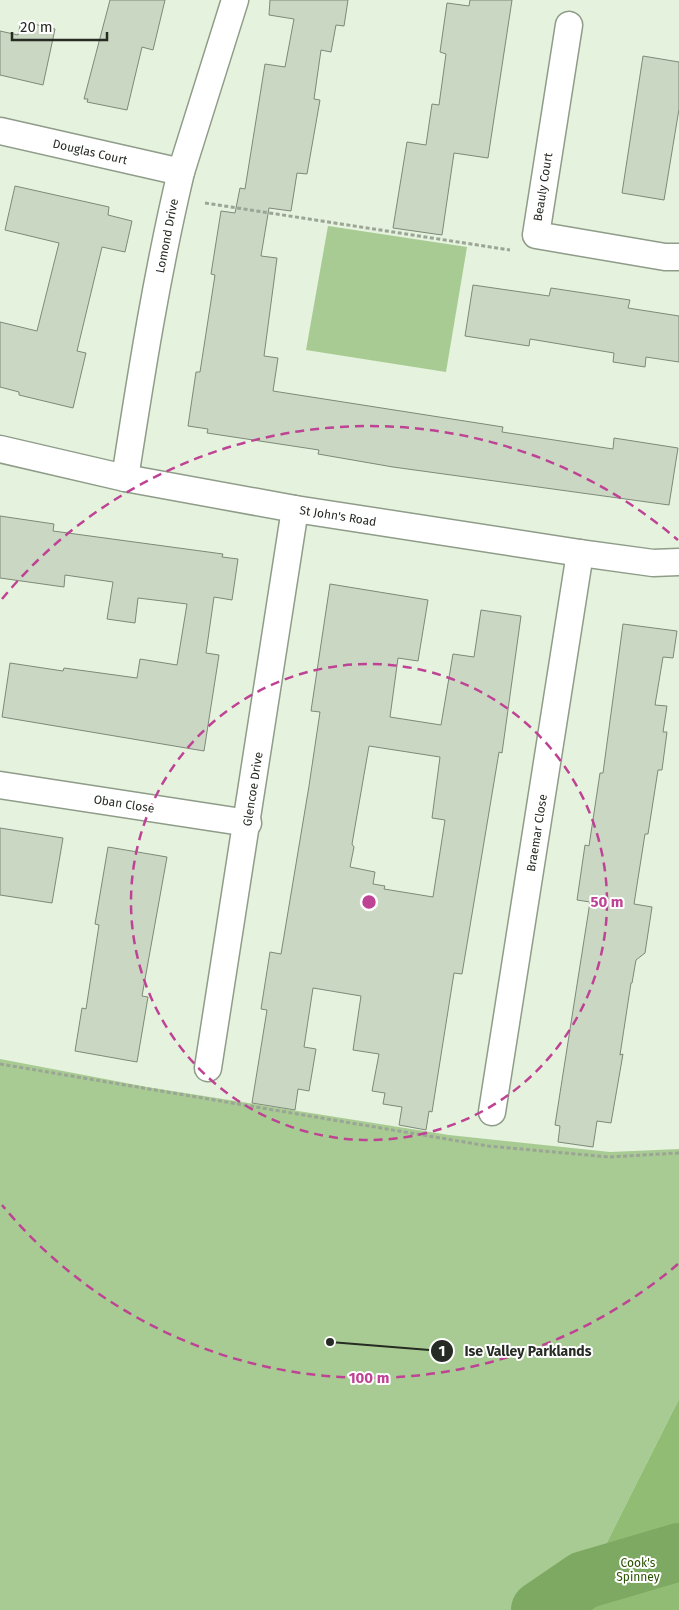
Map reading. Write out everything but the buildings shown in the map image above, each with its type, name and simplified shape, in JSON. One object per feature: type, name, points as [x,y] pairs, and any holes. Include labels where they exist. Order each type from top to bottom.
[{"type":"street","name":"Lomond Drive","points":[[125,478],[151,316],[181,172],[235,0]]},
{"type":"street","name":"Beauly Court","points":[[569,25],[536,235],[679,257]]},
{"type":"street","name":"Douglas Court","points":[[0,131],[181,172]]},
{"type":"street","name":"St John's Road","points":[[0,449],[125,478],[295,509],[580,553],[653,563],[679,562]]},
{"type":"street","name":"Glencoe Drive","points":[[208,1068],[248,823],[295,509]]},
{"type":"street","name":"Braemar Close","points":[[492,1112],[580,553]]},
{"type":"street","name":"Oban Close","points":[[0,785],[248,823]]},
{"type":"path","points":[[175,199],[532,254],[536,235]]},
{"type":"path","points":[[0,1064],[488,1146],[609,1157],[679,1153]]},
{"type":"green space","points":[[328,226],[467,247],[446,372],[306,350]]},
{"type":"green space","points":[[0,1059],[147,1087],[449,1135],[610,1152],[679,1149],[679,1399],[573,1610],[0,1610]]},
{"type":"green space","name":"Cook's Spinney","points":[[679,1399],[679,1610],[573,1610]]},
{"type":"waterway","points":[[540,1610],[584,1580],[679,1552]]},
{"type":"place","name":"Ise Valley Parklands","points":[[330,1342]]}]
